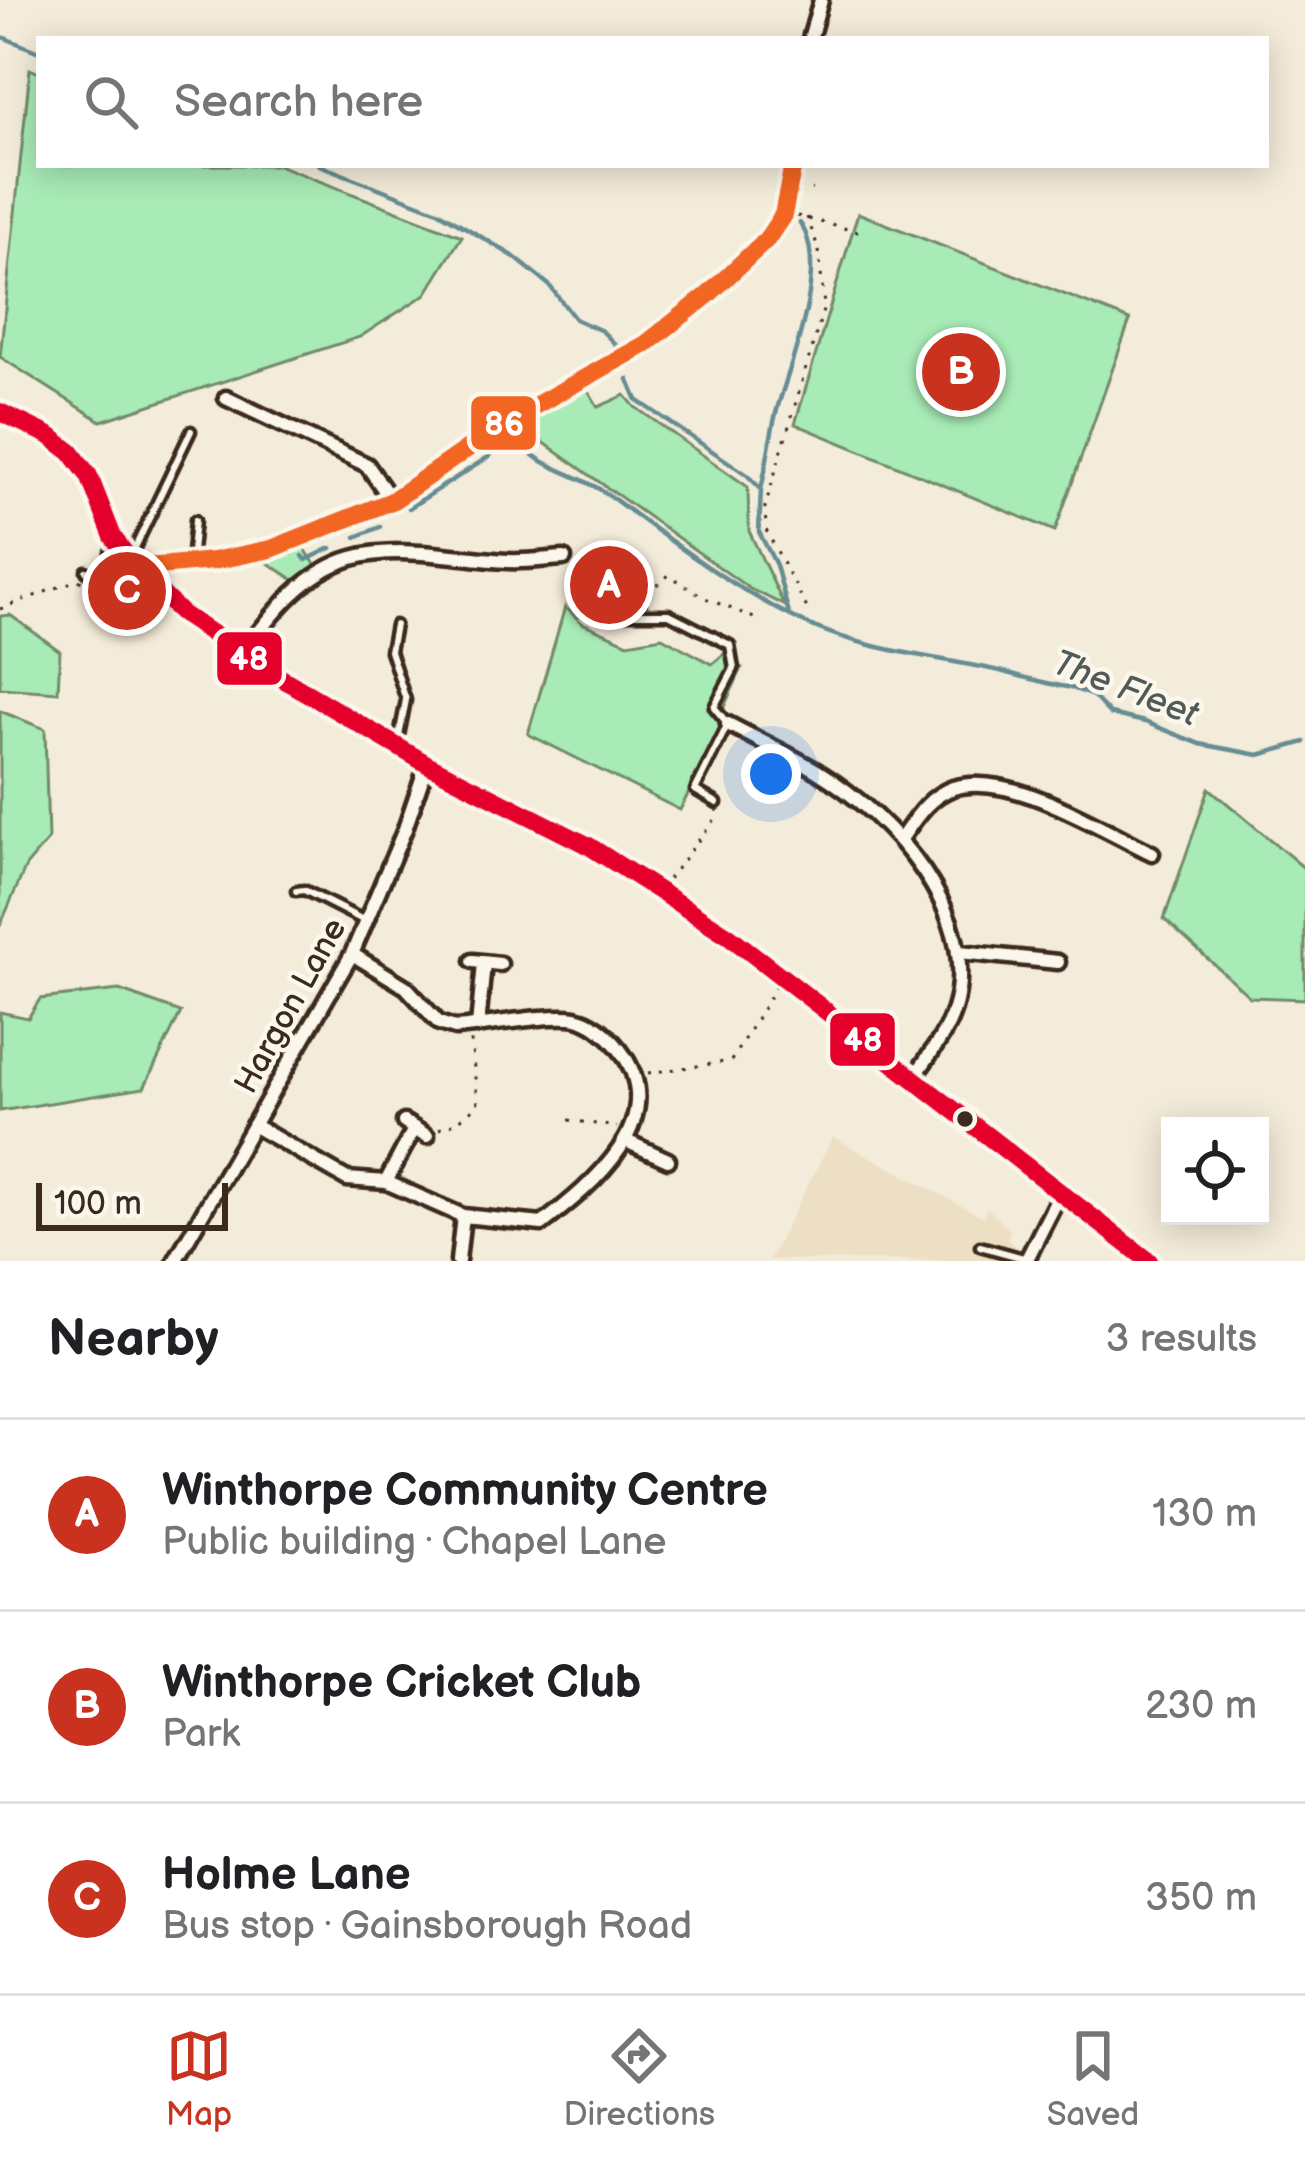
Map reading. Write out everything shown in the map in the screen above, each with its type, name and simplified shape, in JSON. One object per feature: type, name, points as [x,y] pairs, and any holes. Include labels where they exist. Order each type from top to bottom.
[{"type":"street","points":[[811,36],[821,0]]},
{"type":"street","points":[[132,563],[191,562],[271,549],[392,501],[503,423],[646,344],[708,295],[767,239],[783,215],[792,168]]},
{"type":"street","points":[[226,398],[367,465],[392,501]]},
{"type":"street","points":[[0,412],[50,436],[71,452],[89,476],[113,537],[182,614],[427,764],[589,846],[729,936],[1149,1261]]},
{"type":"street","points":[[242,654],[284,602],[353,558],[399,553],[514,561],[564,558]]},
{"type":"street","points":[[728,724],[821,773],[901,839],[940,900],[960,952],[961,977],[953,1013],[912,1080]]},
{"type":"street","name":"Hargon Lane","points":[[176,1261],[352,954],[427,764]]},
{"type":"street","points":[[901,839],[923,807],[950,788],[987,783],[1035,798],[1152,853]]},
{"type":"street","points":[[960,952],[1058,962]]},
{"type":"street","points":[[253,1125],[347,1178],[386,1182],[463,1216],[542,1224],[595,1183],[628,1135],[636,1106],[634,1075],[605,1032],[575,1018],[474,1027],[439,1023],[406,987],[352,954]]},
{"type":"street","points":[[474,1027],[478,962],[500,964]]},
{"type":"street","points":[[386,1182],[415,1129]]},
{"type":"street","points":[[628,1135],[668,1160]]},
{"type":"street","points":[[1027,1259],[1060,1192]]},
{"type":"street","points":[[458,1261],[463,1216]]},
{"type":"lane","points":[[132,563],[191,431]]},
{"type":"lane","points":[[191,562],[195,520]]},
{"type":"lane","points":[[102,589],[113,537]]},
{"type":"lane","points":[[86,572],[111,602],[166,597]]},
{"type":"lane","points":[[606,614],[669,614],[730,645],[734,669],[714,707],[728,724],[695,790],[717,802]]},
{"type":"lane","points":[[395,625],[391,657],[406,700],[397,746]]},
{"type":"lane","points":[[296,891],[304,890],[366,921]]},
{"type":"lane","points":[[980,1246],[1027,1259]]},
{"type":"path","points":[[783,215],[863,233]]},
{"type":"path","points":[[807,217],[819,250],[824,307],[765,507],[766,530],[809,612]]},
{"type":"path","points":[[643,614],[653,587],[669,575],[703,597],[754,617]]},
{"type":"path","points":[[0,609],[77,580],[102,589]]},
{"type":"path","points":[[659,890],[717,818],[717,802]]},
{"type":"path","points":[[634,1075],[731,1061],[781,977]]},
{"type":"path","points":[[415,1129],[432,1132],[478,1105],[474,1027]]},
{"type":"path","points":[[569,1120],[628,1135]]},
{"type":"shaded area","points":[[833,1137],[983,1217],[987,1208],[1010,1230],[1007,1239],[1024,1254],[1021,1261],[769,1260]]},
{"type":"green space","points":[[30,69],[36,72],[36,168],[286,168],[462,236],[426,294],[360,337],[101,421],[0,357]]},
{"type":"green space","points":[[858,213],[1130,320],[1055,531],[795,424]]},
{"type":"green space","points":[[587,388],[598,407],[625,395],[635,407],[748,487],[749,531],[784,605],[750,589],[519,425]]},
{"type":"green space","points":[[299,540],[321,573],[303,586],[253,553]]},
{"type":"green space","points":[[565,607],[582,623],[628,643],[662,637],[712,664],[724,654],[742,668],[722,711],[728,715],[680,810],[528,734]]},
{"type":"green space","points":[[10,615],[60,651],[58,692],[0,688],[0,616]]},
{"type":"green space","points":[[0,711],[45,729],[48,840],[26,866],[0,926]]},
{"type":"green space","points":[[1209,788],[1305,869],[1305,999],[1250,997],[1164,919]]},
{"type":"green space","points":[[119,990],[181,1012],[144,1088],[0,1111],[0,1012],[28,1018],[40,999]]},
{"type":"building","points":[[629,576],[629,603],[576,602],[576,591],[586,590],[586,577]]},
{"type":"waterway","points":[[0,36],[36,51]]},
{"type":"waterway","points":[[327,168],[438,211],[513,256],[549,285],[575,319],[602,331],[616,345]]},
{"type":"waterway","points":[[761,489],[775,416],[810,288],[808,241],[800,223]]},
{"type":"waterway","points":[[628,379],[637,400],[761,489],[759,532],[776,565],[789,614]]},
{"type":"waterway","name":"The Fleet","points":[[498,451],[517,440],[537,458],[610,496],[728,580],[827,632],[1072,688],[1093,696],[1110,714],[1200,744],[1259,755],[1305,742]]},
{"type":"waterway","points":[[409,508],[490,456]]},
{"type":"waterway","points":[[356,537],[380,527]]},
{"type":"waterway","points":[[303,556],[306,560],[331,548]]},
{"type":"transit line","name":"86","points":[[136,568],[213,561],[271,549],[392,501],[504,423],[646,344],[708,295],[767,239],[783,215],[792,168]]},
{"type":"transit line","name":"48","points":[[0,412],[50,436],[71,452],[89,476],[113,537],[182,614],[427,764],[589,846],[729,936],[1149,1261]]},
{"type":"place","name":"Winthorpe Cricket Club","points":[[961,372]]},
{"type":"place","name":"Winthorpe Community Centre","points":[[609,585]]},
{"type":"place","name":"Holme Lane","points":[[127,591]]}]
